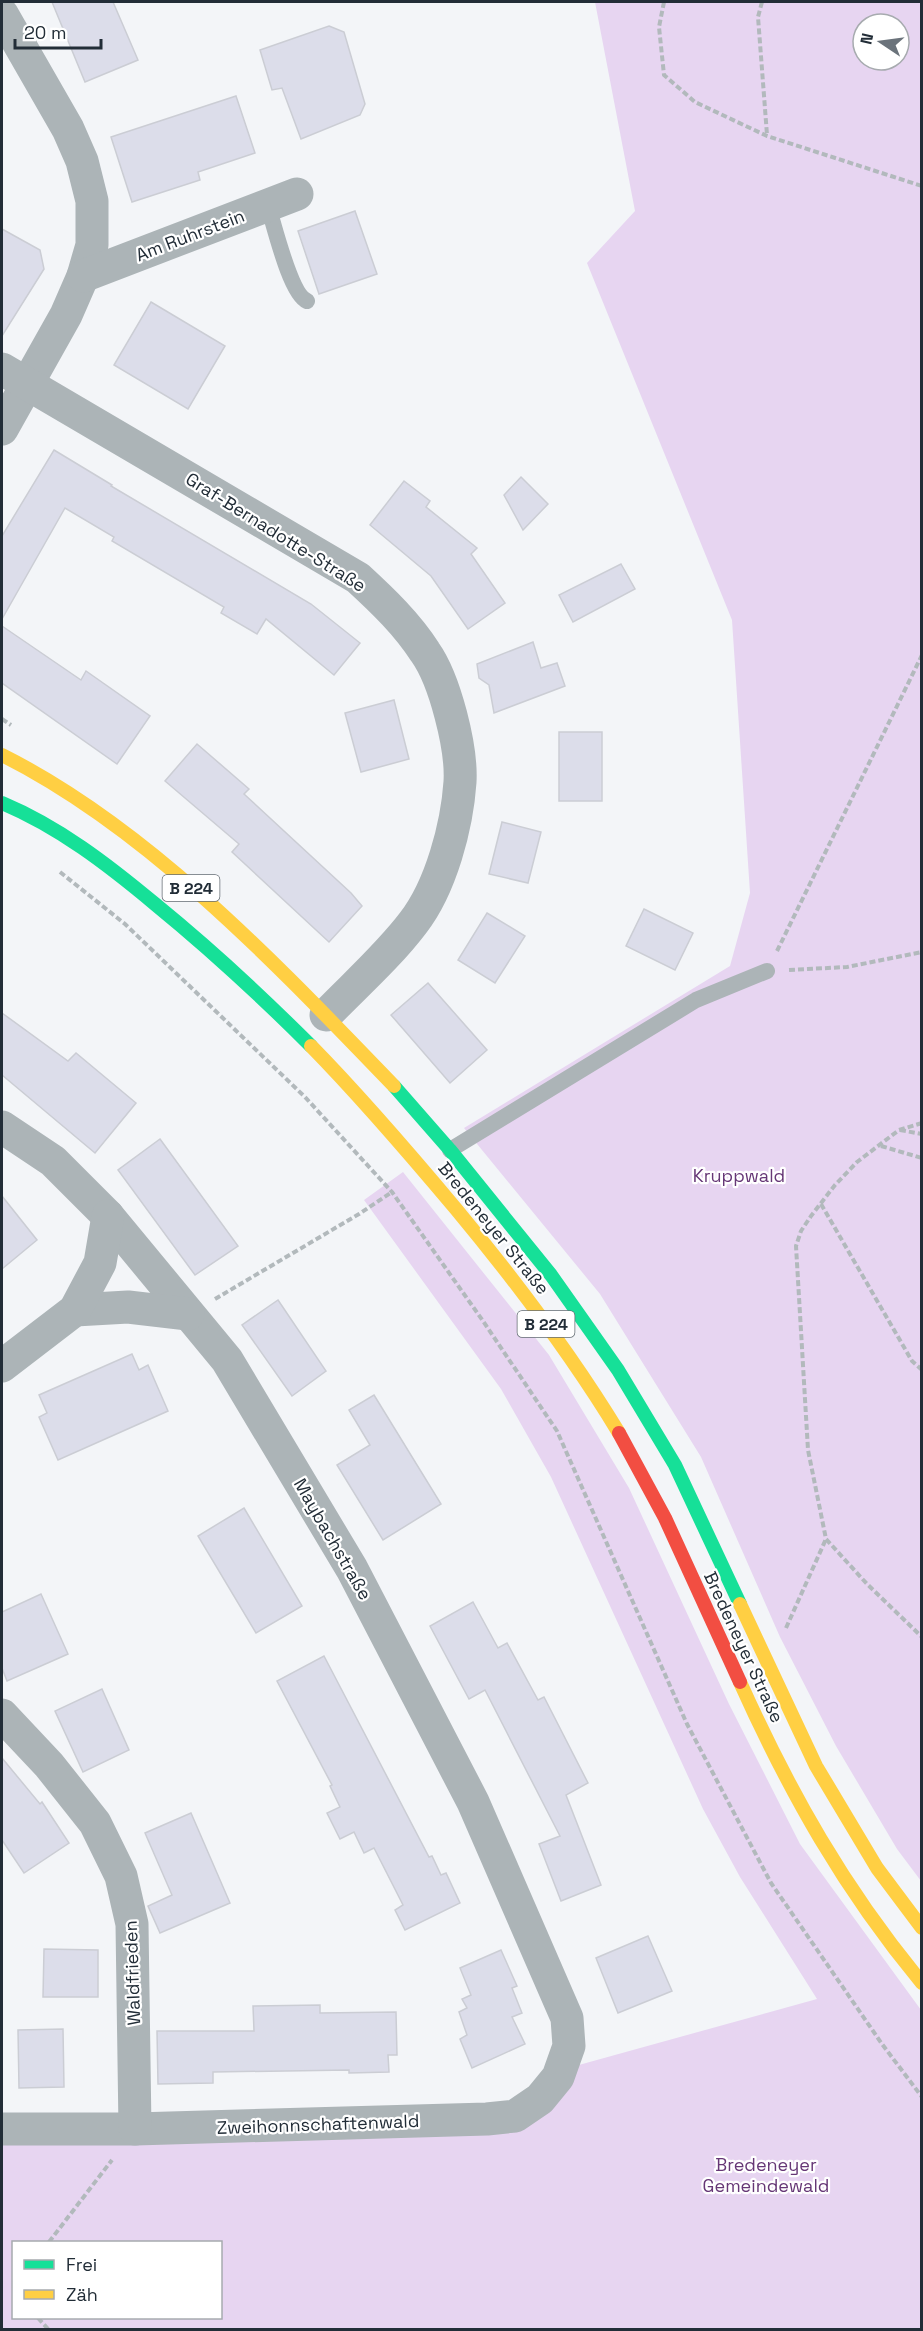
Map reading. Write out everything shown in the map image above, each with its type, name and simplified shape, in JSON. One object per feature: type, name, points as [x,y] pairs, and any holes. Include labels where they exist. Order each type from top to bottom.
[{"type":"main road","name":"Bredeneyer Straße","points":[[2,755],[44,776],[150,853],[237,928],[400,1092],[551,1275],[618,1370],[675,1465],[816,1766],[877,1868],[921,1928]]},
{"type":"main road","name":"Bredeneyer Straße","points":[[2,803],[63,834],[121,875],[215,952],[300,1034],[402,1143],[519,1286],[593,1391],[646,1482],[790,1785],[847,1883],[921,1983]]},
{"type":"street","points":[[2,14],[68,129],[82,161],[92,201],[92,245],[83,276],[66,315],[15,376],[2,429]]},
{"type":"street","name":"Am Ruhrstein","points":[[83,276],[282,200]]},
{"type":"street","name":"Graf-Bernadotte-Straße","points":[[15,376],[358,578],[391,608],[426,653],[444,689],[455,739],[460,780],[447,854],[415,921],[326,1015]]},
{"type":"street","name":"Maybachstraße","points":[[2,1127],[53,1161],[108,1216],[227,1360],[352,1569],[473,1802],[567,2018]]},
{"type":"street","points":[[2,1366],[75,1310],[100,1263],[108,1216]]},
{"type":"street","points":[[75,1310],[128,1307],[188,1314]]},
{"type":"street","name":"Waldfrieden","points":[[2,1715],[49,1765],[95,1823],[121,1876],[132,1924],[135,2129]]},
{"type":"street","name":"Zweihonnschaftenwald","points":[[2,2128],[135,2129],[487,2120],[515,2116],[540,2099],[558,2077],[569,2046],[567,2018]]},
{"type":"lane","points":[[282,200],[293,283],[303,299],[307,301]]},
{"type":"lane","points":[[450,1150],[696,1000],[767,971]]},
{"type":"path","points":[[664,2],[659,27],[664,75],[695,102],[767,135],[921,186]]},
{"type":"path","points":[[762,2],[758,17],[767,135]]},
{"type":"path","points":[[921,655],[767,971],[847,967],[921,952]]},
{"type":"path","points":[[55,868],[125,924],[195,990],[305,1097],[392,1192],[557,1431],[687,1724],[771,1883],[921,2097]]},
{"type":"path","points":[[921,1123],[899,1130],[857,1162],[835,1185],[801,1231],[796,1246],[808,1450],[826,1539],[867,1584],[921,1636]]},
{"type":"path","points":[[899,1130],[921,1134]]},
{"type":"path","points":[[880,1146],[921,1158]]},
{"type":"path","points":[[188,1314],[359,1214],[392,1192]]},
{"type":"path","points":[[821,1204],[912,1361],[921,1370]]},
{"type":"path","points":[[764,1655],[787,1627],[826,1539]]},
{"type":"path","points":[[50,2241],[135,2129]]},
{"type":"green space","name":"Kruppwald","points":[[595,2],[921,2],[921,1881],[897,1849],[836,1746],[780,1637],[701,1457],[600,1294],[464,1128],[730,966],[750,893],[732,620],[587,263],[635,211]]},
{"type":"green space","name":"Bredeneyer Gemeindewald","points":[[403,1172],[549,1355],[629,1488],[729,1704],[800,1844],[921,2010],[921,2329],[2,2330],[2,2135],[486,2124],[568,2068],[817,1999],[740,1877],[703,1809],[551,1477],[501,1389],[364,1200]]},
{"type":"building","points":[[52,2],[113,2],[138,60],[85,82]]},
{"type":"building","points":[[329,26],[344,32],[365,104],[360,115],[301,139],[282,88],[272,90],[260,50]]},
{"type":"building","points":[[236,96],[255,153],[198,172],[200,180],[132,202],[111,137]]},
{"type":"building","points":[[355,211],[377,274],[319,294],[298,231]]},
{"type":"building","points":[[2,229],[40,250],[44,269],[2,336]]},
{"type":"building","points":[[151,302],[225,346],[188,409],[114,365]]},
{"type":"building","points":[[54,450],[311,604],[360,643],[334,675],[266,619],[257,634],[221,613],[224,607],[112,541],[114,537],[65,508],[2,619],[2,536]]},
{"type":"building","points":[[521,477],[548,504],[523,530],[504,495]]},
{"type":"building","points":[[404,481],[430,501],[426,507],[477,548],[471,554],[505,603],[468,629],[431,576],[370,525]]},
{"type":"building","points":[[621,564],[635,589],[573,622],[559,595]]},
{"type":"building","points":[[2,626],[81,680],[86,671],[150,716],[117,764],[2,683]]},
{"type":"building","points":[[533,642],[541,668],[557,663],[565,686],[494,713],[489,685],[479,678],[477,664]]},
{"type":"building","points":[[394,700],[409,759],[361,772],[345,713]]},
{"type":"building","points":[[559,732],[602,732],[602,801],[559,801]]},
{"type":"building","points":[[197,744],[249,789],[244,794],[351,893],[362,906],[329,942],[232,852],[239,844],[165,781]]},
{"type":"building","points":[[502,822],[541,832],[528,883],[489,874]]},
{"type":"building","points":[[644,909],[693,933],[675,970],[626,946]]},
{"type":"building","points":[[487,913],[525,936],[495,983],[458,960]]},
{"type":"building","points":[[428,983],[487,1050],[450,1083],[391,1015]]},
{"type":"building","points":[[2,1013],[68,1061],[76,1053],[136,1103],[95,1153],[2,1075]]},
{"type":"building","points":[[160,1139],[238,1246],[195,1275],[118,1170]]},
{"type":"building","points":[[2,1196],[37,1240],[2,1269]]},
{"type":"building","points":[[278,1300],[326,1371],[292,1396],[242,1325]]},
{"type":"building","points":[[132,1354],[139,1370],[148,1365],[168,1411],[58,1460],[39,1417],[47,1413],[39,1395]]},
{"type":"building","points":[[374,1395],[441,1504],[383,1540],[337,1465],[370,1445],[349,1410]]},
{"type":"building","points":[[244,1508],[302,1606],[256,1633],[198,1536]]},
{"type":"building","points":[[41,1594],[68,1654],[7,1681],[2,1668],[2,1612]]},
{"type":"building","points":[[473,1602],[498,1648],[507,1643],[538,1700],[544,1697],[588,1783],[566,1795],[601,1885],[561,1901],[539,1844],[560,1836],[485,1690],[469,1699],[430,1626]]},
{"type":"building","points":[[324,1656],[429,1857],[432,1856],[441,1875],[446,1873],[460,1903],[405,1930],[395,1910],[403,1905],[374,1848],[364,1853],[354,1832],[340,1839],[327,1813],[340,1807],[330,1786],[332,1785],[277,1681]]},
{"type":"building","points":[[102,1689],[129,1750],[83,1772],[55,1711]]},
{"type":"building","points":[[2,1758],[40,1804],[42,1802],[69,1843],[24,1873],[2,1840]]},
{"type":"building","points":[[191,1813],[230,1903],[160,1933],[148,1906],[172,1895],[145,1833]]},
{"type":"building","points":[[648,1936],[672,1991],[618,2013],[596,1958]]},
{"type":"building","points":[[44,1949],[98,1950],[98,1997],[43,1997]]},
{"type":"building","points":[[501,1950],[517,1986],[512,1988],[522,2013],[512,2017],[525,2044],[472,2068],[460,2039],[467,2035],[459,2012],[467,2008],[462,1999],[471,1995],[460,1968]]},
{"type":"building","points":[[320,2005],[320,2013],[396,2012],[397,2055],[388,2055],[389,2072],[349,2073],[349,2070],[213,2072],[213,2083],[158,2084],[157,2031],[254,2031],[253,2006]]},
{"type":"building","points":[[63,2029],[64,2087],[19,2088],[18,2030]]},
{"type":"traffic: fast","points":[[2,803],[63,835],[119,875],[215,955],[311,1046]]},
{"type":"traffic: fast","points":[[394,1086],[450,1150],[551,1275],[618,1370],[675,1465],[740,1604]]},
{"type":"traffic: slow","points":[[2,755],[57,786],[110,821],[161,861],[259,949],[394,1086]]},
{"type":"traffic: slow","points":[[311,1046],[403,1147],[500,1263],[562,1346],[619,1433]]},
{"type":"traffic: slow","points":[[740,1604],[816,1766],[877,1868],[922,1928]]},
{"type":"traffic: slow","points":[[740,1682],[779,1763],[820,1839],[868,1912],[922,1983]]},
{"type":"traffic: jam","points":[[619,1433],[665,1518],[740,1682]]}]
